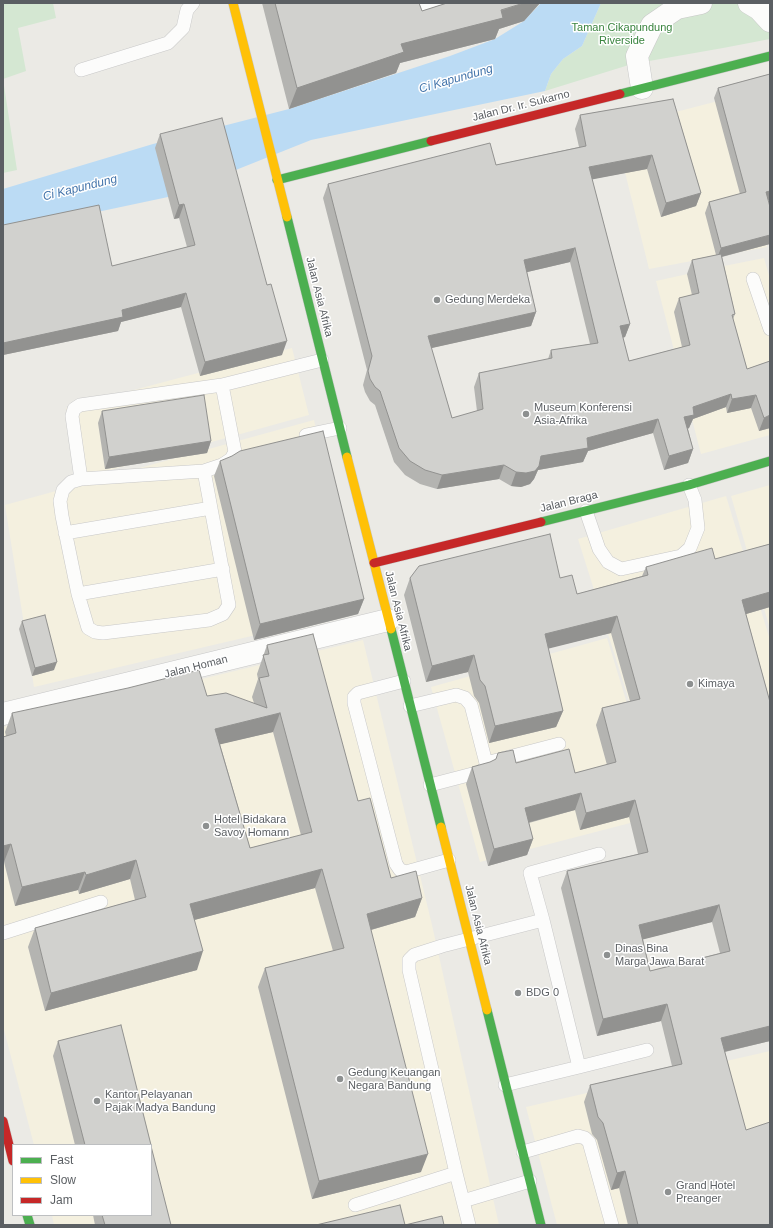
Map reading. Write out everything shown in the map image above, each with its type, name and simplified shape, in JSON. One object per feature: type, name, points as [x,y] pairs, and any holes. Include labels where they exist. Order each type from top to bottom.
[{"type":"main road","name":"Jalan Asia Afrika","points":[[233,3],[541,1225]]},
{"type":"main road","name":"Jalan Dr. Ir. Sukarno","points":[[277,180],[770,56]]},
{"type":"main road","name":"Jalan Braga","points":[[374,563],[689,485],[770,462]]},
{"type":"main road","points":[[3,1121],[12,1157]]},
{"type":"street","points":[[642,88],[637,56],[652,25],[677,8],[700,3]]},
{"type":"street","points":[[749,3],[759,9],[770,21]]},
{"type":"street","name":"Jalan Homan","points":[[3,714],[388,620]]},
{"type":"lane","points":[[80,70],[168,42],[183,28],[187,10],[193,3]]},
{"type":"lane","points":[[399,14],[445,3]]},
{"type":"lane","points":[[753,279],[770,329]]},
{"type":"lane","points":[[81,479],[72,416],[74,409],[80,405],[222,385],[322,360]]},
{"type":"lane","points":[[204,472],[229,605],[223,614],[209,620],[103,633],[95,632],[88,628],[78,594],[65,533],[60,501],[63,490],[71,482],[81,479],[204,472],[222,465],[231,459],[235,452],[222,385]]},
{"type":"lane","points":[[296,438],[340,428]]},
{"type":"lane","points":[[235,452],[250,448]]},
{"type":"lane","points":[[586,511],[599,549],[608,562],[621,569],[681,556],[690,548],[698,528],[695,500],[689,485]]},
{"type":"lane","points":[[65,533],[211,508]]},
{"type":"lane","points":[[78,594],[223,569]]},
{"type":"lane","points":[[404,681],[358,693],[354,697],[354,703],[396,864],[400,870],[406,872],[449,860]]},
{"type":"lane","points":[[410,706],[456,695],[465,698],[471,705],[486,763],[484,770],[480,772],[430,785]]},
{"type":"lane","points":[[486,763],[559,744]]},
{"type":"lane","points":[[579,1067],[530,873],[599,854]]},
{"type":"lane","points":[[3,933],[101,902]]},
{"type":"lane","points":[[469,1225],[408,970],[409,960],[414,955],[543,920]]},
{"type":"lane","points":[[505,1085],[647,1050]]},
{"type":"lane","points":[[523,1152],[578,1136],[589,1142],[612,1225]]},
{"type":"lane","points":[[355,1205],[456,1173]]},
{"type":"lane","points":[[463,1201],[530,1181]]},
{"type":"shaded area","points":[[722,100],[767,247],[649,269],[614,128]]},
{"type":"shaded area","points":[[764,258],[770,279],[770,435],[701,454],[656,281]]},
{"type":"shaded area","points":[[292,348],[309,415],[78,479],[66,408]]},
{"type":"shaded area","points":[[314,420],[354,612],[34,687],[5,505]]},
{"type":"shaded area","points":[[770,485],[770,629],[731,496]]},
{"type":"shaded area","name":"Kimaya","points":[[726,496],[770,640],[770,784],[665,814],[578,539]]},
{"type":"shaded area","points":[[607,638],[661,815],[480,862],[431,687]]},
{"type":"shaded area","points":[[363,640],[432,925],[499,1225],[54,1225],[52,1216],[152,1216],[152,1144],[34,1144],[3,1026],[3,727]]},
{"type":"shaded area","points":[[770,1051],[770,1225],[557,1225],[526,1107]]},
{"type":"green space","points":[[3,3],[53,3],[56,18],[18,28],[26,71],[3,79]]},
{"type":"green space","name":"Taman Cikapundung Riverside","points":[[601,3],[770,3],[770,39],[632,64],[545,91],[551,74],[563,59],[582,46]]},
{"type":"green space","points":[[3,79],[17,170],[3,173]]},
{"type":"water","name":"Ci Kapundung","points":[[541,3],[601,3],[582,46],[563,59],[551,74],[545,91],[311,140],[168,197],[3,232],[3,189],[153,144],[289,109],[450,56],[495,39],[524,21]]},
{"type":"building","points":[[275,3],[419,3],[422,11],[447,3],[524,3],[501,10],[503,18],[401,44],[404,52],[297,88]]},
{"type":"building","points":[[770,74],[770,191],[766,192],[770,207],[770,235],[721,248],[709,202],[746,192],[718,88]]},
{"type":"building","points":[[673,99],[701,193],[666,203],[652,155],[589,167],[630,324],[620,326],[629,361],[690,345],[679,298],[699,293],[692,260],[721,254],[735,314],[732,315],[747,369],[770,361],[770,415],[764,418],[756,395],[732,399],[731,394],[693,407],[694,415],[684,417],[693,449],[669,456],[658,419],[587,438],[588,448],[541,456],[539,466],[535,471],[526,473],[516,472],[504,465],[442,475],[425,470],[410,461],[399,448],[380,391],[375,387],[370,379],[368,371],[372,356],[328,184],[490,143],[496,165],[586,146],[580,115]],"holes":[[[575,248],[598,343],[551,350],[552,358],[479,373],[483,409],[452,418],[428,336],[536,312],[524,260]]]},
{"type":"building","points":[[222,118],[267,285],[271,284],[287,341],[205,362],[186,293],[122,310],[123,317],[3,343],[3,225],[99,205],[112,266],[195,245],[184,204],[179,205],[160,134]]},
{"type":"building","points":[[204,395],[211,441],[109,457],[102,411]]},
{"type":"building","points":[[323,431],[364,599],[260,624],[220,461],[240,451]]},
{"type":"building","points":[[550,534],[560,578],[572,575],[577,594],[648,575],[646,567],[712,548],[715,559],[770,544],[770,592],[742,600],[770,702],[770,1026],[721,1038],[746,1130],[770,1122],[770,1225],[638,1225],[625,1171],[617,1173],[603,1123],[598,1117],[590,1085],[682,1064],[667,1004],[603,1019],[567,871],[648,852],[635,800],[586,813],[581,793],[525,808],[533,839],[494,849],[472,767],[496,759],[498,753],[513,750],[516,763],[569,749],[575,773],[616,762],[602,708],[640,699],[617,616],[545,634],[563,711],[495,726],[485,686],[480,680],[474,655],[432,666],[410,578],[419,566]],"holes":[[[719,905],[730,951],[650,971],[639,925]]]},
{"type":"building","points":[[45,615],[57,662],[35,668],[22,621]]},
{"type":"building","name":"Hotel Bidakara Savoy Homann","points":[[313,634],[358,801],[370,798],[391,878],[416,871],[422,898],[367,914],[428,1154],[319,1181],[265,968],[344,948],[322,869],[190,904],[203,951],[51,993],[35,928],[146,897],[136,860],[86,875],[85,872],[22,887],[11,844],[3,846],[3,737],[16,733],[12,713],[128,688],[199,670],[207,696],[226,693],[267,708],[259,678],[269,676],[263,655],[269,654],[267,645]],"holes":[[[280,713],[312,832],[250,848],[215,729]]]},
{"type":"building","name":"Kantor Pelayanan Pajak Madya Bandung","points":[[121,1025],[151,1144],[85,1144],[58,1041]]},
{"type":"building","points":[[152,1150],[171,1225],[105,1225],[102,1216],[152,1216]]},
{"type":"building","points":[[400,1205],[405,1225],[316,1225]]},
{"type":"building","points":[[442,1216],[444,1225],[405,1225]]},
{"type":"traffic: fast","points":[[620,94],[770,56]]},
{"type":"traffic: fast","points":[[277,180],[431,141]]},
{"type":"traffic: fast","points":[[287,217],[347,457]]},
{"type":"traffic: fast","points":[[541,522],[689,485],[770,461]]},
{"type":"traffic: fast","points":[[391,629],[441,827]]},
{"type":"traffic: fast","points":[[487,1010],[541,1225]]},
{"type":"traffic: fast","points":[[27,1216],[30,1225]]},
{"type":"traffic: slow","points":[[233,3],[287,217]]},
{"type":"traffic: slow","points":[[347,457],[391,629]]},
{"type":"traffic: slow","points":[[441,827],[487,1010]]},
{"type":"traffic: jam","points":[[431,141],[620,94]]},
{"type":"traffic: jam","points":[[374,563],[541,522]]},
{"type":"traffic: jam","points":[[3,1121],[12,1157]]},
{"type":"place","name":"Gedung Merdeka","points":[[437,300]]},
{"type":"place","name":"Museum Konferensi Asia-Afrika","points":[[526,414]]},
{"type":"place","name":"Kimaya","points":[[690,684]]},
{"type":"place","name":"Hotel Bidakara Savoy Homann","points":[[206,826]]},
{"type":"place","name":"Dinas Bina Marga Jawa Barat","points":[[607,955]]},
{"type":"place","name":"BDG 0","points":[[518,993]]},
{"type":"place","name":"Gedung Keuangan Negara Bandung","points":[[340,1079]]},
{"type":"place","name":"Kantor Pelayanan Pajak Madya Bandung","points":[[97,1101]]},
{"type":"place","name":"Grand Hotel Preanger","points":[[668,1192]]}]
